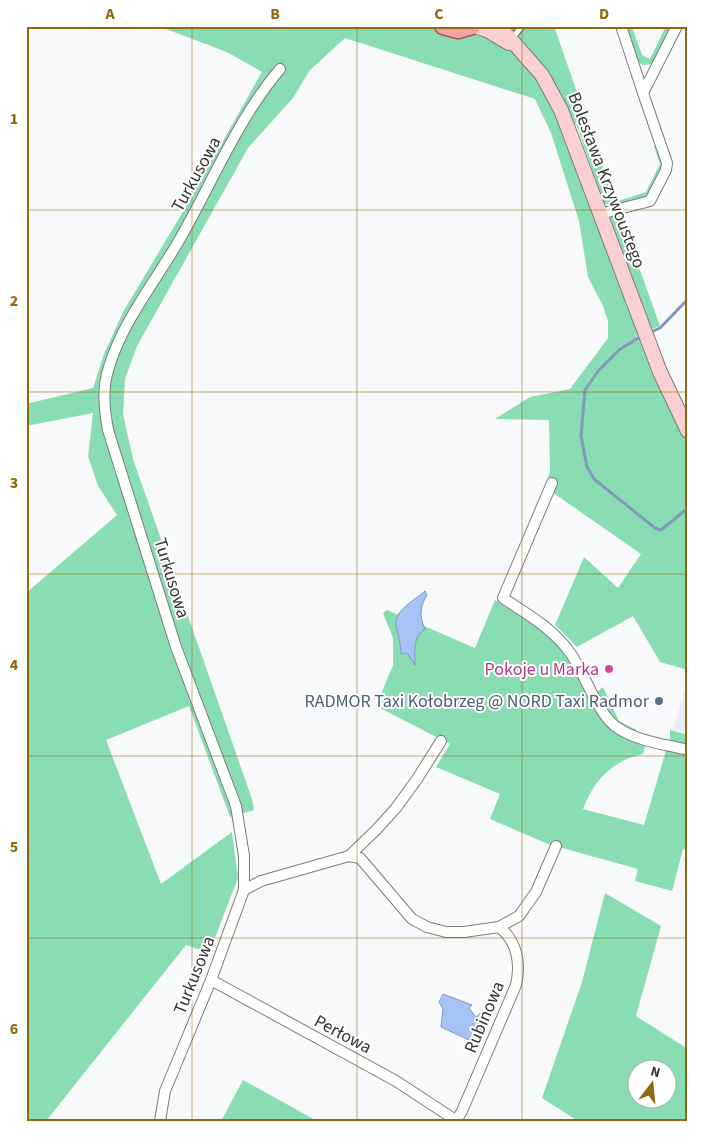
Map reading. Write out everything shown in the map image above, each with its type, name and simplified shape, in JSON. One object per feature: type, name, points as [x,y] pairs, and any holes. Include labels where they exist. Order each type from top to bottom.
[{"type":"main road","points":[[443,26],[458,30],[474,26]]},
{"type":"main road","name":"Bolesława Krzywoustego","points":[[474,26],[511,39]]},
{"type":"main road","name":"Bolesława Krzywoustego","points":[[499,26],[536,67],[554,94],[667,389],[688,431]]},
{"type":"street","points":[[644,93],[677,26]]},
{"type":"street","points":[[600,214],[650,200],[666,170],[667,163],[622,29]]},
{"type":"street","name":"Turkusowa","points":[[160,1121],[165,1091],[211,980],[244,890],[244,856],[236,806],[176,647],[108,430],[104,393],[109,366],[132,317],[177,244],[252,105],[280,68]]},
{"type":"street","points":[[552,483],[503,598],[545,627],[565,646],[573,656],[604,713],[612,723],[624,731],[645,739],[688,750]]},
{"type":"street","points":[[349,856],[396,808],[417,779],[440,741]]},
{"type":"street","points":[[244,890],[261,881],[349,856],[360,858],[412,919],[427,927],[446,932],[464,932],[499,927],[519,916],[536,892],[556,846]]},
{"type":"street","name":"Rubinowa","points":[[456,1121],[516,985],[517,956],[510,939],[499,927]]},
{"type":"street","name":"Perłowa","points":[[211,980],[396,1081],[456,1121]]},
{"type":"lane","points":[[511,39],[522,26]]},
{"type":"shaded area","points":[[688,678],[688,735],[673,731]]},
{"type":"green space","points":[[158,26],[554,26],[615,202],[646,192],[660,164],[654,146],[657,146],[662,162],[661,172],[648,196],[615,207],[604,203],[576,124],[563,129],[639,334],[636,336],[637,338],[640,337],[688,441],[688,670],[660,662],[633,616],[577,647],[555,625],[584,557],[618,588],[641,554],[552,492],[555,484],[547,480],[550,472],[549,420],[495,419],[530,397],[570,389],[608,338],[608,321],[603,306],[588,277],[579,221],[551,133],[535,99],[345,38],[310,70],[293,98],[248,148],[137,346],[125,379],[123,414],[133,459],[252,799],[254,810],[230,817],[189,706],[106,740],[161,884],[232,832],[238,878],[209,953],[186,945],[46,1121],[26,1121],[26,593],[117,515],[98,486],[88,456],[93,413],[26,426],[26,404],[93,388],[104,354],[123,312],[181,215],[262,72],[227,52]]},
{"type":"green space","points":[[666,26],[673,26],[653,64],[643,65],[636,62],[625,29],[632,27],[642,55],[650,59]]},
{"type":"green space","points":[[620,213],[625,218],[622,220],[660,326],[652,329],[610,218]]},
{"type":"green space","points":[[495,600],[549,634],[566,652],[601,713],[646,743],[643,754],[622,761],[598,781],[592,789],[583,809],[644,825],[667,747],[688,753],[688,850],[683,849],[672,891],[635,881],[638,869],[548,844],[490,819],[500,794],[436,767],[450,744],[376,706],[393,665],[393,638],[383,613],[387,610],[475,648]]},
{"type":"green space","points":[[603,687],[619,721],[637,730],[633,733],[613,721],[596,693]]},
{"type":"green space","points":[[670,730],[688,735],[688,747],[670,743]]},
{"type":"green space","points":[[605,893],[661,926],[636,1016],[688,1049],[688,1121],[578,1121],[542,1098],[582,982]]},
{"type":"green space","points":[[243,1080],[317,1121],[221,1121]]},
{"type":"water","points":[[425,591],[427,595],[421,612],[425,629],[416,641],[415,665],[407,653],[401,654],[396,621],[401,611]]},
{"type":"water","points":[[443,994],[472,1005],[469,1008],[476,1017],[483,1011],[485,1016],[476,1039],[471,1041],[441,1027],[443,1009],[439,1002]]},
{"type":"waterway","points":[[649,333],[660,328],[688,299]]},
{"type":"waterway","points":[[643,335],[619,350],[599,370],[585,390],[581,436],[587,467],[594,479],[655,528],[661,530],[688,508]]},
{"type":"place","name":"Pokoje u Marka","points":[[609,669]]},
{"type":"place","name":"RADMOR Taxi Kołobrzeg @ NORD Taxi Radmor","points":[[659,701]]}]
